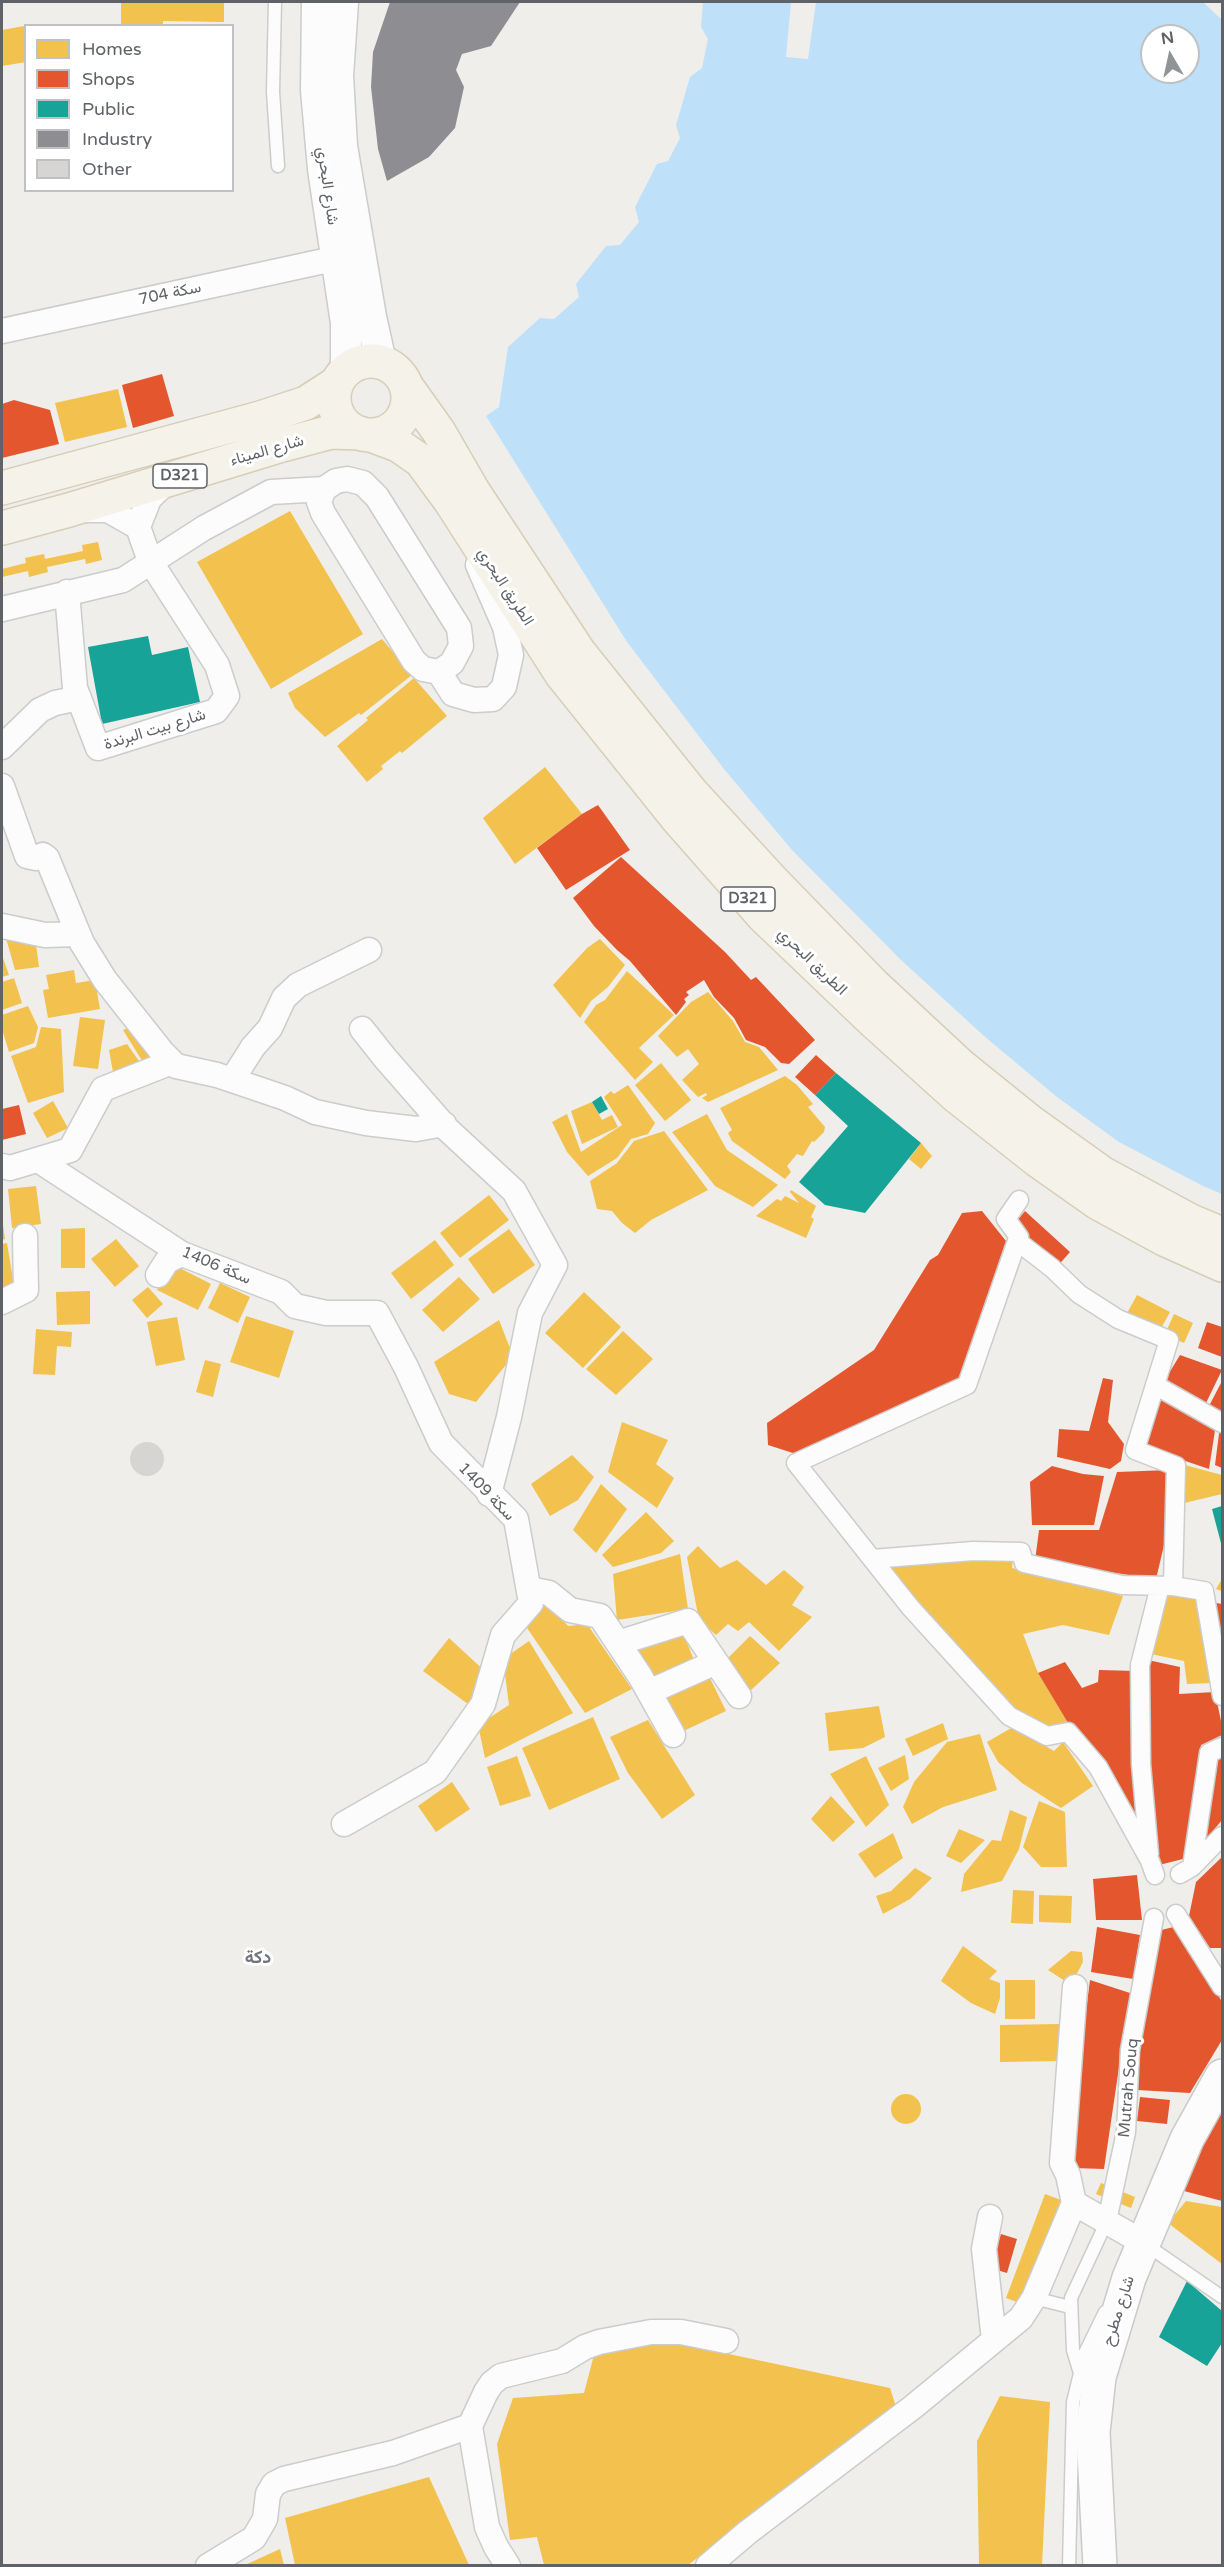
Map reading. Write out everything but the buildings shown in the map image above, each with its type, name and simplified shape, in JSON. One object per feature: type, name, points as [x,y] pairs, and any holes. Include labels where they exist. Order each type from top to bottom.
[{"type":"main road","name":"D321","points":[[362,362],[381,362],[393,367],[402,376],[409,399],[401,420],[393,428],[366,434],[349,428],[340,419],[335,408],[334,395],[341,377],[362,362]]},
{"type":"main road","name":"شارع الميناء","points":[[2,488],[260,418],[306,403],[341,377]]},
{"type":"main road","name":"الطريق البحري","points":[[407,387],[439,432],[473,491],[579,652],[692,794],[770,878],[908,1017],[960,1065],[1032,1123],[1102,1173],[1182,1217],[1222,1234]]},
{"type":"main road","name":"شارع الميناء","points":[[2,528],[331,432],[366,434]]},
{"type":"main road","name":"الطريق البحري","points":[[366,434],[398,445],[421,461],[451,502],[562,675],[676,817],[764,917],[874,1022],[940,1081],[1037,1160],[1098,1203],[1164,1239],[1222,1266]]},
{"type":"main road","name":"شارع مطرح","points":[[1100,2565],[1093,2460],[1095,2405],[1099,2377],[1129,2278],[1187,2139],[1222,2076]]},
{"type":"street","name":"شارع البحري","points":[[317,2],[315,18],[317,102],[323,169],[346,323],[341,377]]},
{"type":"street","name":"شارع البحري","points":[[343,2],[338,76],[342,146],[381,362]]},
{"type":"street","name":"سكة 704","points":[[2,331],[338,258]]},
{"type":"street","points":[[2,609],[123,580],[150,561],[271,492],[324,489],[347,479],[363,483],[383,507],[459,628],[461,646],[452,663],[439,672],[423,669],[414,661],[323,513],[319,502],[324,489]]},
{"type":"street","points":[[69,510],[108,510],[138,527],[149,499],[168,480]]},
{"type":"street","points":[[439,672],[453,694],[474,700],[493,699],[504,687],[511,655],[505,627],[451,502]]},
{"type":"street","name":"شارع بيت البرندة","points":[[67,592],[75,688],[98,748],[216,711],[227,696],[217,665],[150,561],[138,527]]},
{"type":"street","points":[[2,747],[40,710],[55,703],[79,698]]},
{"type":"street","points":[[4,803],[27,856],[36,858],[43,855],[50,864],[78,934],[105,980],[176,1066],[232,1080],[285,1098],[315,1112],[416,1129],[444,1125]]},
{"type":"street","points":[[2,926],[45,935],[78,934]]},
{"type":"street","points":[[232,1080],[253,1047],[270,1028],[284,998],[298,985],[369,950]]},
{"type":"street","points":[[362,1029],[444,1125],[514,1191],[555,1264],[530,1313],[509,1417],[489,1494]]},
{"type":"street","points":[[2,1166],[10,1168],[70,1150],[103,1089],[172,1062]]},
{"type":"street","name":"1406 سكة","points":[[38,1160],[182,1254],[281,1292],[295,1306],[326,1313],[377,1313]]},
{"type":"street","points":[[1017,1241],[1052,1268],[1079,1294],[1118,1319],[1169,1340],[1135,1450],[1176,1466],[1166,1586],[1140,1665],[1142,1764],[1152,1868],[1098,1767],[1068,1732],[1047,1736],[1009,1716],[910,1607],[796,1463],[967,1385],[1017,1241],[1019,1237],[1006,1219],[1019,1200]]},
{"type":"street","points":[[2,1302],[26,1290],[25,1236]]},
{"type":"street","points":[[158,1275],[167,1261],[182,1254]]},
{"type":"street","name":"1409 سكة","points":[[377,1313],[406,1367],[441,1443],[516,1519],[530,1589]]},
{"type":"street","points":[[1155,1385],[1222,1423]]},
{"type":"street","points":[[872,1559],[972,1551],[1021,1552],[1024,1563],[1122,1585],[1166,1586],[1204,1591],[1222,1696]]},
{"type":"street","points":[[344,1824],[435,1772],[483,1704],[503,1635],[531,1603],[530,1589],[549,1593],[570,1610],[600,1616],[649,1692],[673,1735]]},
{"type":"street","points":[[618,1644],[688,1621],[739,1696]]},
{"type":"street","points":[[649,1692],[716,1662]]},
{"type":"street","points":[[1222,1748],[1209,1753],[1186,1870],[1222,1836]]},
{"type":"street","points":[[1176,1914],[1222,1987]]},
{"type":"street","name":"Mutrah Souq","points":[[1107,2221],[1126,2132],[1130,2050],[1154,1918]]},
{"type":"street","points":[[714,2563],[748,2532],[914,2408],[1021,2319],[1034,2298],[1074,2203],[1068,2175],[1062,2163],[1075,1987]]},
{"type":"street","points":[[1074,2203],[1144,2243]]},
{"type":"street","points":[[990,2217],[984,2249],[994,2340]]},
{"type":"street","points":[[508,2565],[487,2527],[470,2426],[492,2383],[501,2376],[562,2361],[585,2347],[666,2330],[726,2341]]},
{"type":"street","points":[[208,2565],[254,2538],[265,2519],[268,2494],[274,2484],[284,2479],[393,2453],[470,2426]]},
{"type":"lane","points":[[276,2],[273,92],[278,166]]},
{"type":"lane","points":[[1079,2370],[1073,2349],[1071,2298],[1107,2221]]},
{"type":"lane","points":[[1144,2243],[1222,2297]]},
{"type":"lane","points":[[1069,2565],[1071,2427],[1079,2370],[1095,2330],[1107,2308],[1129,2278]]},
{"type":"lane","points":[[1034,2298],[1070,2307]]},
{"type":"water","points":[[703,2],[791,2],[786,57],[808,59],[816,2],[1203,2],[1222,20],[1222,1194],[1119,1142],[1057,1097],[984,1036],[900,959],[792,850],[724,769],[627,642],[486,416],[499,407],[508,347],[540,318],[554,319],[579,297],[576,284],[606,246],[620,245],[639,222],[635,207],[657,164],[668,161],[680,138],[676,125],[690,77],[702,68],[708,39],[701,27]]},
{"type":"district","name":"دكة","points":[[258,1958]]}]
